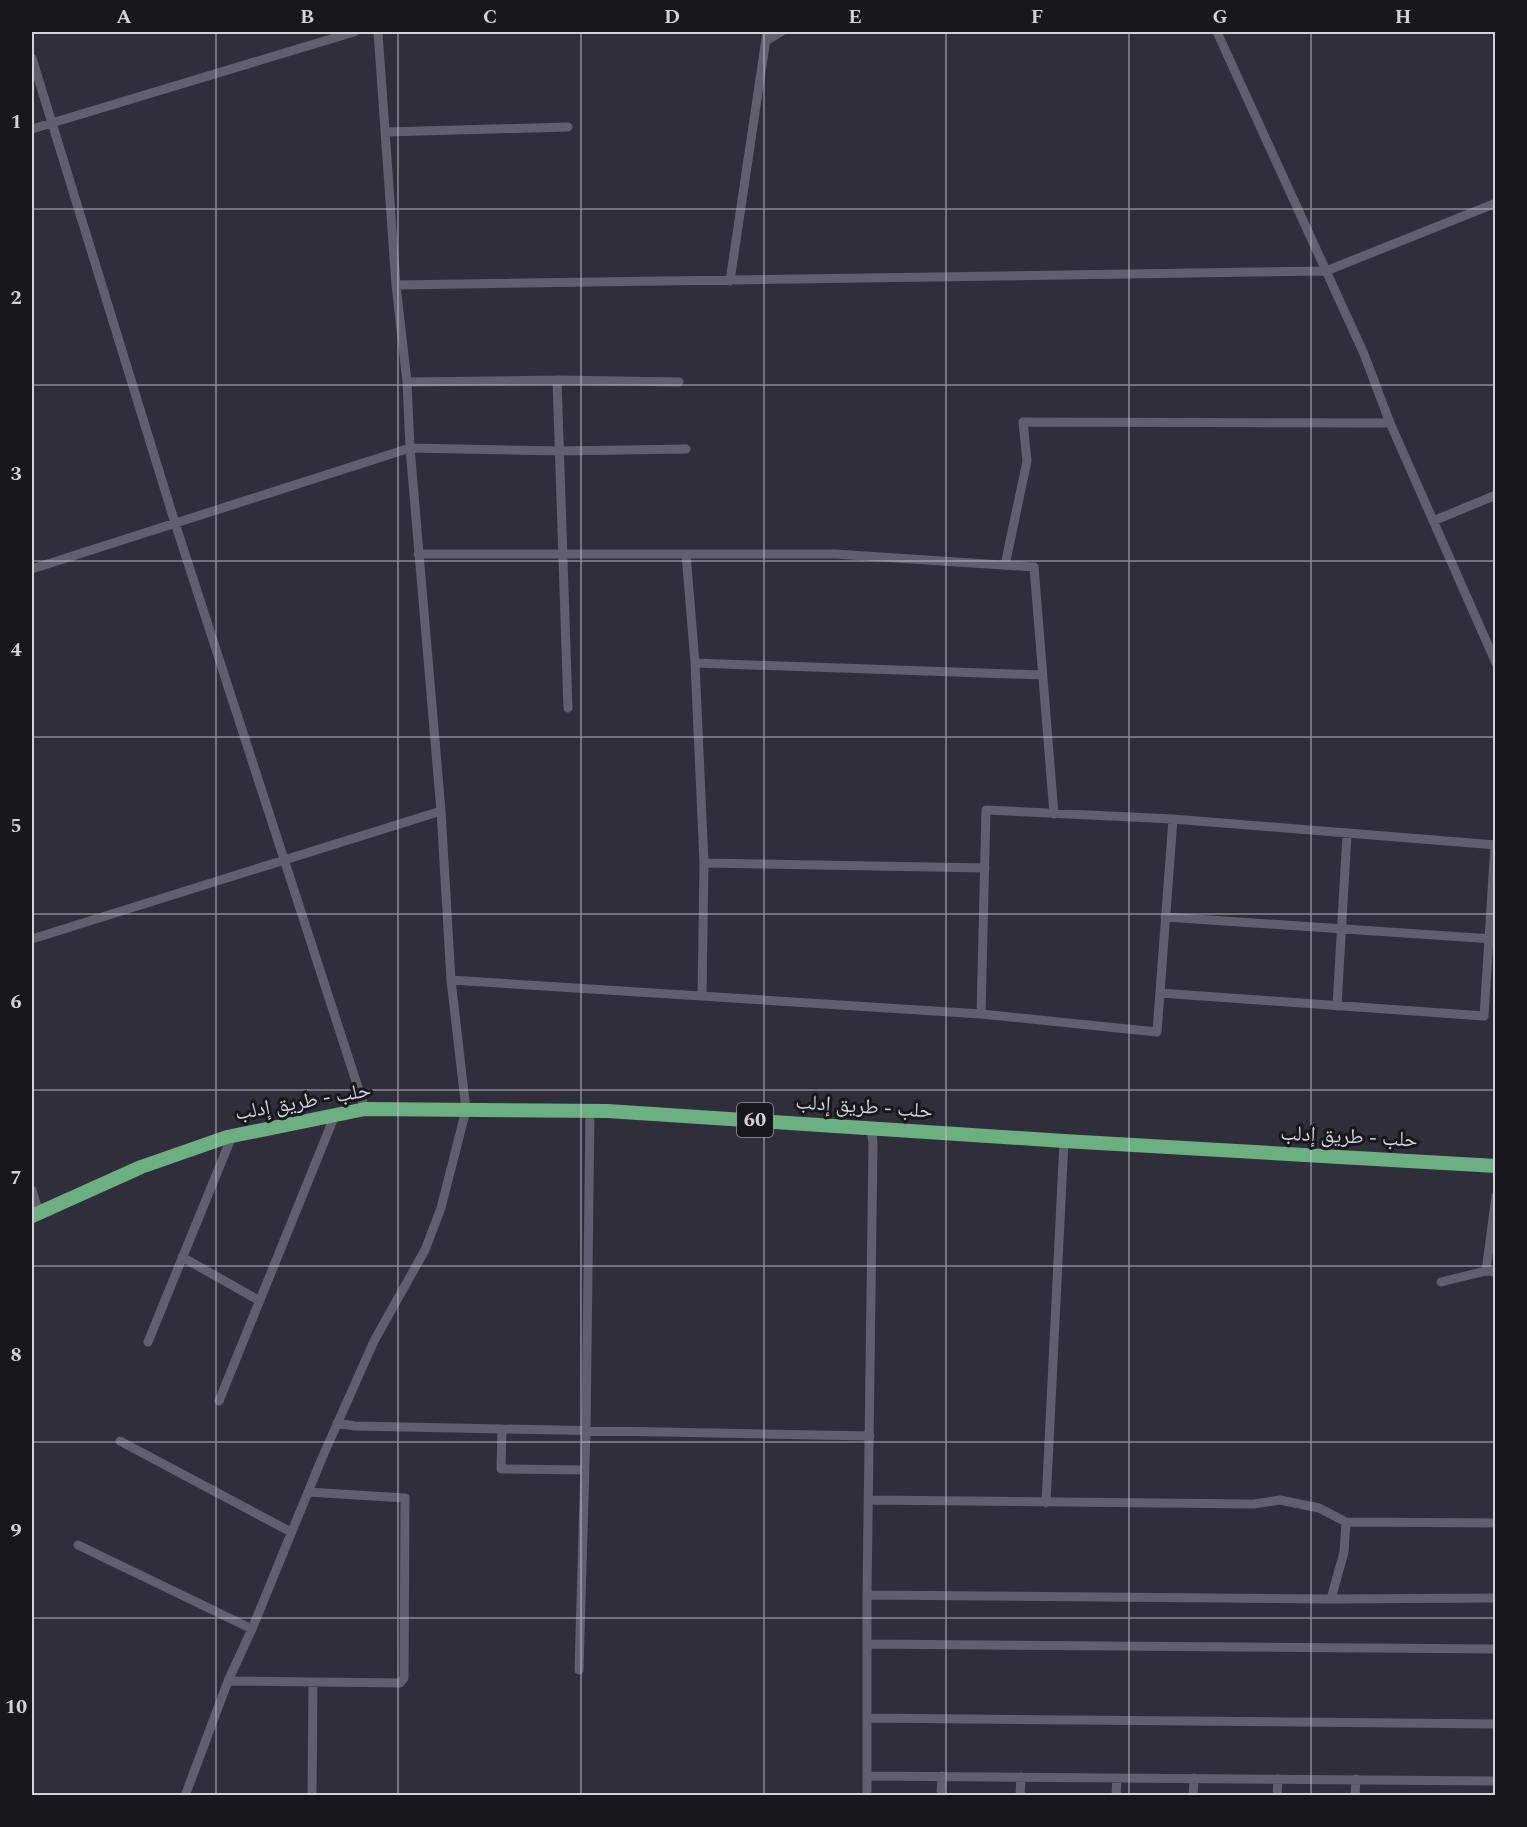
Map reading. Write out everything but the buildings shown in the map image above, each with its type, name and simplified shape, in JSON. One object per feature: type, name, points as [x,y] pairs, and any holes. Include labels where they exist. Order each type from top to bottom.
[{"type":"highway","name":"حلب - طريق إدلب","points":[[35,1215],[141,1167],[232,1136],[365,1109],[590,1111],[1496,1167]]},
{"type":"street","points":[[32,129],[354,32]]},
{"type":"street","points":[[185,1796],[228,1681],[252,1629],[337,1423],[374,1341],[425,1250],[441,1208],[466,1110],[451,980],[441,811],[418,554],[407,382],[396,285],[378,32]]},
{"type":"street","points":[[730,281],[766,36],[781,32]]},
{"type":"street","points":[[1217,32],[1364,354],[1390,423],[1496,663]]},
{"type":"street","points":[[32,58],[175,523],[365,1109]]},
{"type":"street","points":[[386,132],[568,127]]},
{"type":"street","points":[[396,285],[1326,271],[1496,203]]},
{"type":"street","points":[[407,382],[557,380],[679,382]]},
{"type":"street","points":[[557,380],[568,708]]},
{"type":"street","points":[[1005,565],[1027,461],[1023,422],[1390,423]]},
{"type":"street","points":[[32,569],[410,448],[686,449]]},
{"type":"street","points":[[1433,520],[1496,495]]},
{"type":"street","points":[[418,554],[835,554],[1034,567],[1054,814]]},
{"type":"street","points":[[686,554],[695,663],[704,863],[702,996]]},
{"type":"street","points":[[695,663],[1043,675]]},
{"type":"street","points":[[981,1014],[986,810],[1173,819],[1495,845],[1493,939],[1484,1016],[1160,993]]},
{"type":"street","points":[[32,939],[441,811]]},
{"type":"street","points":[[451,980],[981,1014],[1157,1032],[1173,819]]},
{"type":"street","points":[[1337,1006],[1347,834]]},
{"type":"street","points":[[704,863],[985,868]]},
{"type":"street","points":[[1165,917],[1493,939]]},
{"type":"street","points":[[579,1670],[586,1430],[590,1111]]},
{"type":"street","points":[[219,1401],[335,1115]]},
{"type":"street","points":[[867,1796],[867,1595],[873,1143],[871,1129]]},
{"type":"street","points":[[148,1342],[232,1136]]},
{"type":"street","points":[[1046,1503],[1064,1141]]},
{"type":"street","points":[[32,1190],[35,1215]]},
{"type":"street","points":[[1441,1281],[1491,1272],[1496,1196]]},
{"type":"street","points":[[182,1257],[260,1301]]},
{"type":"street","points":[[337,1423],[355,1426],[870,1436]]},
{"type":"street","points":[[502,1429],[501,1469],[585,1470]]},
{"type":"street","points":[[120,1441],[291,1532]]},
{"type":"street","points":[[228,1681],[400,1683],[404,1678],[405,1498],[308,1492]]},
{"type":"street","points":[[870,1500],[1254,1504],[1280,1500],[1320,1508],[1346,1522],[1496,1523]]},
{"type":"street","points":[[1331,1599],[1344,1552],[1346,1522]]},
{"type":"street","points":[[78,1545],[252,1629]]},
{"type":"street","points":[[867,1595],[1496,1598]]},
{"type":"street","points":[[868,1644],[1496,1649]]},
{"type":"street","points":[[312,1796],[313,1682]]},
{"type":"street","points":[[868,1718],[1496,1724]]},
{"type":"street","points":[[867,1776],[1496,1780]]},
{"type":"street","points":[[941,1796],[942,1776]]},
{"type":"street","points":[[1020,1796],[1021,1777]]},
{"type":"street","points":[[1116,1796],[1117,1778]]},
{"type":"street","points":[[1193,1796],[1194,1778]]},
{"type":"street","points":[[1277,1796],[1278,1779]]},
{"type":"street","points":[[1355,1796],[1356,1779]]}]
